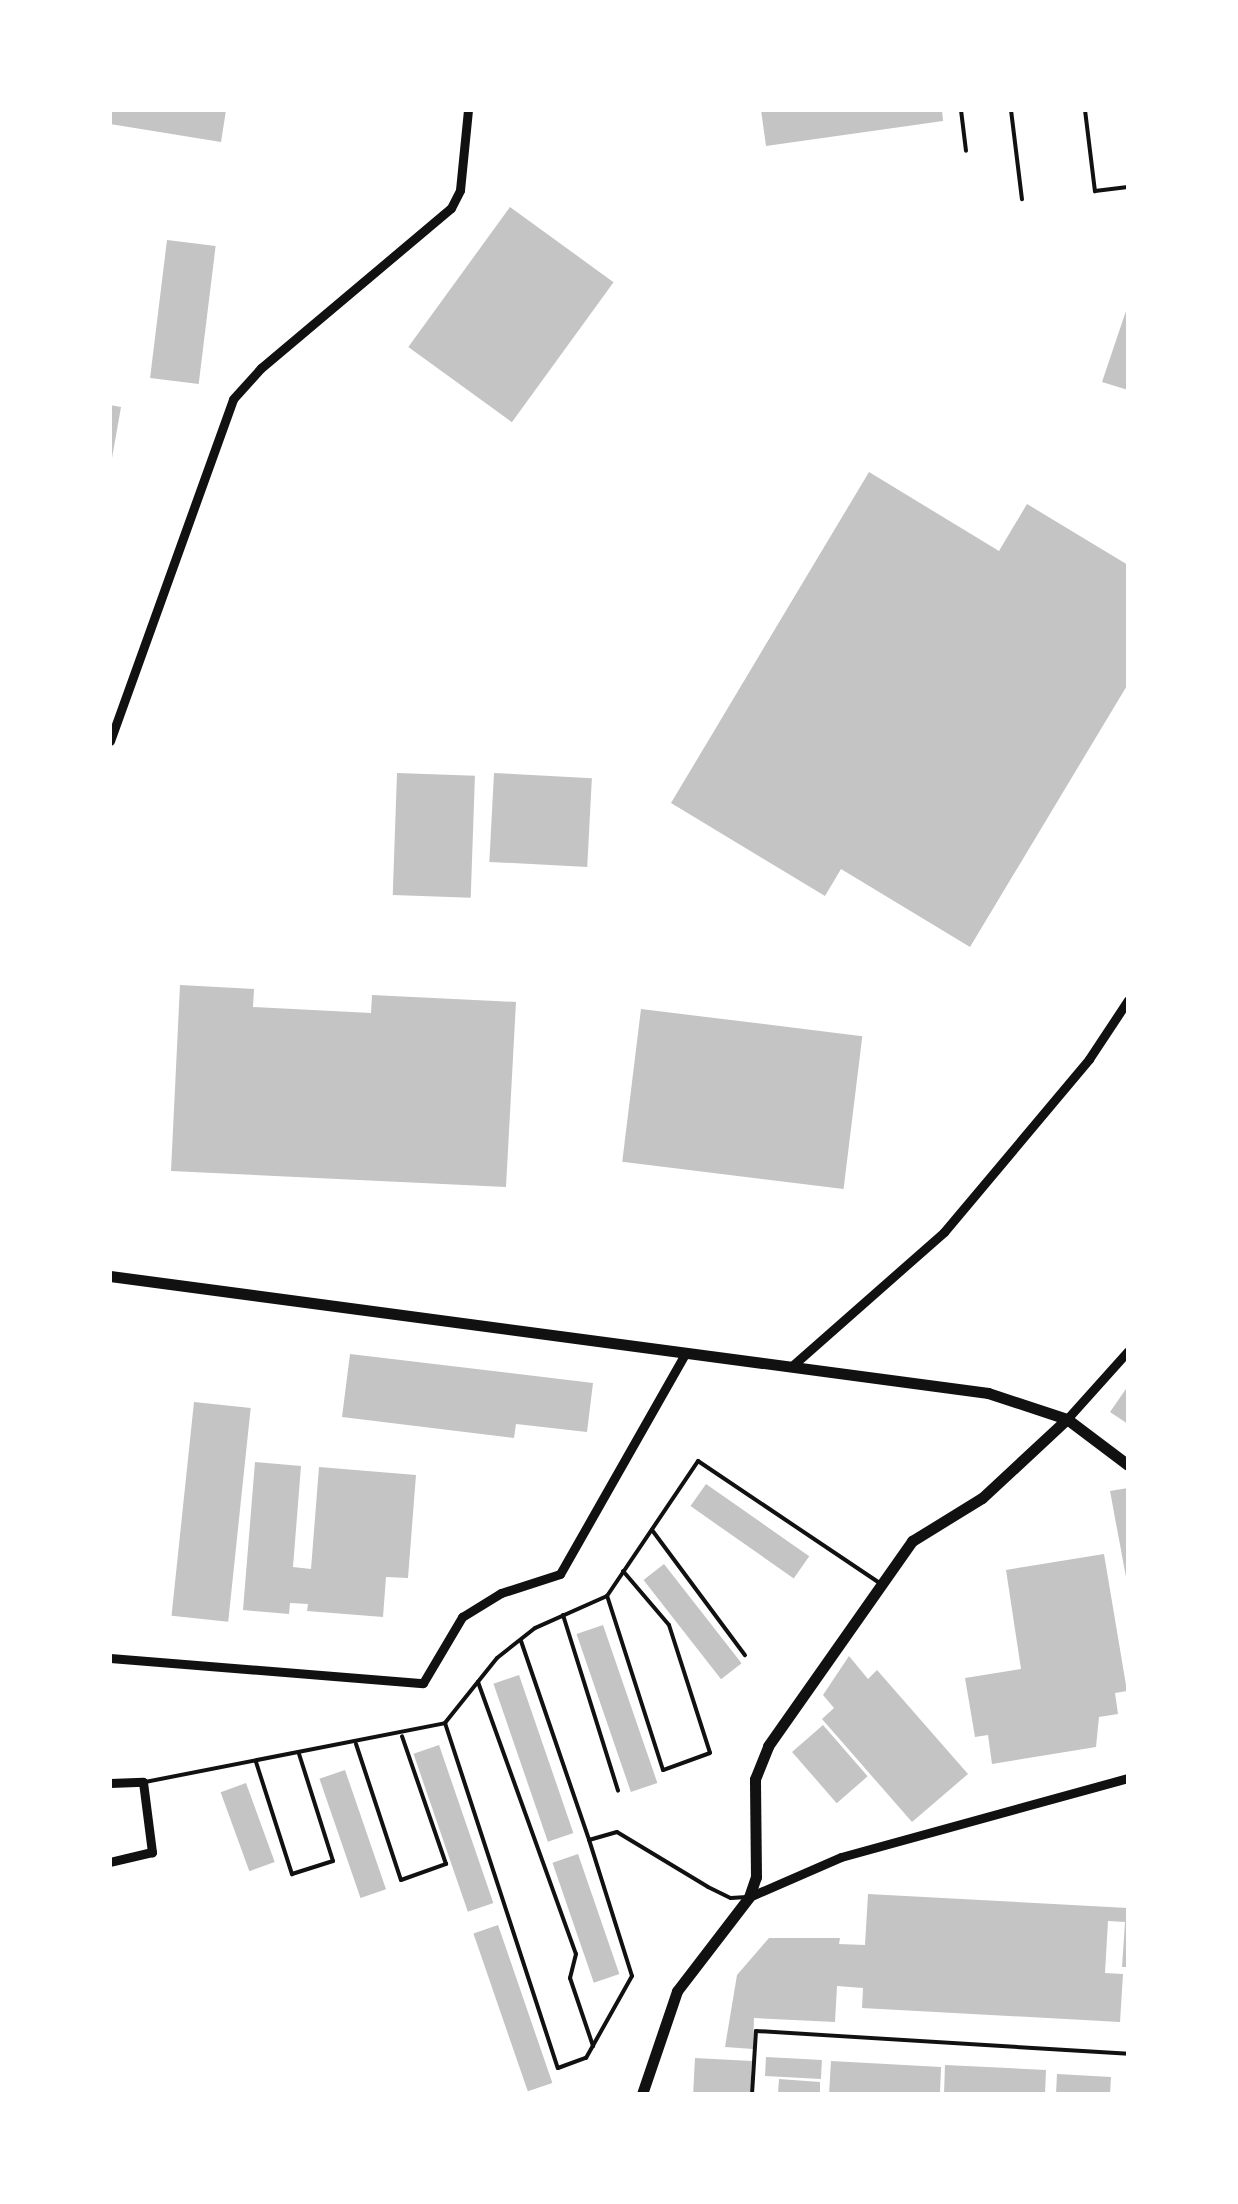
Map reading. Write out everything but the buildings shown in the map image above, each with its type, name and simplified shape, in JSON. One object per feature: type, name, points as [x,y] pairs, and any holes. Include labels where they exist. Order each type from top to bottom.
[{"type":"street","points":[[110,741],[234,398],[260,368],[452,208],[460,190],[468,110]]},
{"type":"street","points":[[792,1366],[944,1232],[1088,1059],[1128,1000]]},
{"type":"street","points":[[110,1276],[988,1393],[1067,1419],[1128,1465]]},
{"type":"street","points":[[110,1658],[423,1683],[462,1617],[501,1593],[560,1574],[686,1352]]},
{"type":"street","points":[[642,2094],[678,1992],[749,1897],[756,1877],[755,1778],[768,1746],[912,1541],[982,1498],[1067,1419],[1128,1352]]},
{"type":"street","points":[[749,1897],[842,1857],[1128,1778]]},
{"type":"street","points":[[110,1783],[143,1782],[152,1852],[110,1862]]},
{"type":"lane","points":[[961,110],[966,151]]},
{"type":"lane","points":[[1011,110],[1022,199]]},
{"type":"lane","points":[[1085,110],[1095,191],[1128,187]]},
{"type":"lane","points":[[143,1782],[402,1736],[444,1724],[521,1639],[562,1613],[607,1596],[698,1461],[881,1585]]},
{"type":"lane","points":[[651,1529],[745,1655]]},
{"type":"lane","points":[[607,1596],[664,1770],[710,1754],[669,1625],[623,1571]]},
{"type":"lane","points":[[562,1613],[618,1791]]},
{"type":"lane","points":[[444,1724],[558,2068],[586,2058],[632,1976],[521,1639]]},
{"type":"lane","points":[[478,1682],[576,1954],[570,1978],[593,2046]]},
{"type":"lane","points":[[356,1744],[402,1880],[446,1864],[402,1736]]},
{"type":"lane","points":[[256,1762],[292,1874],[334,1861],[299,1754]]},
{"type":"lane","points":[[588,1840],[616,1832],[720,1893],[749,1897]]},
{"type":"lane","points":[[752,2094],[756,2031],[1128,2054]]}]
